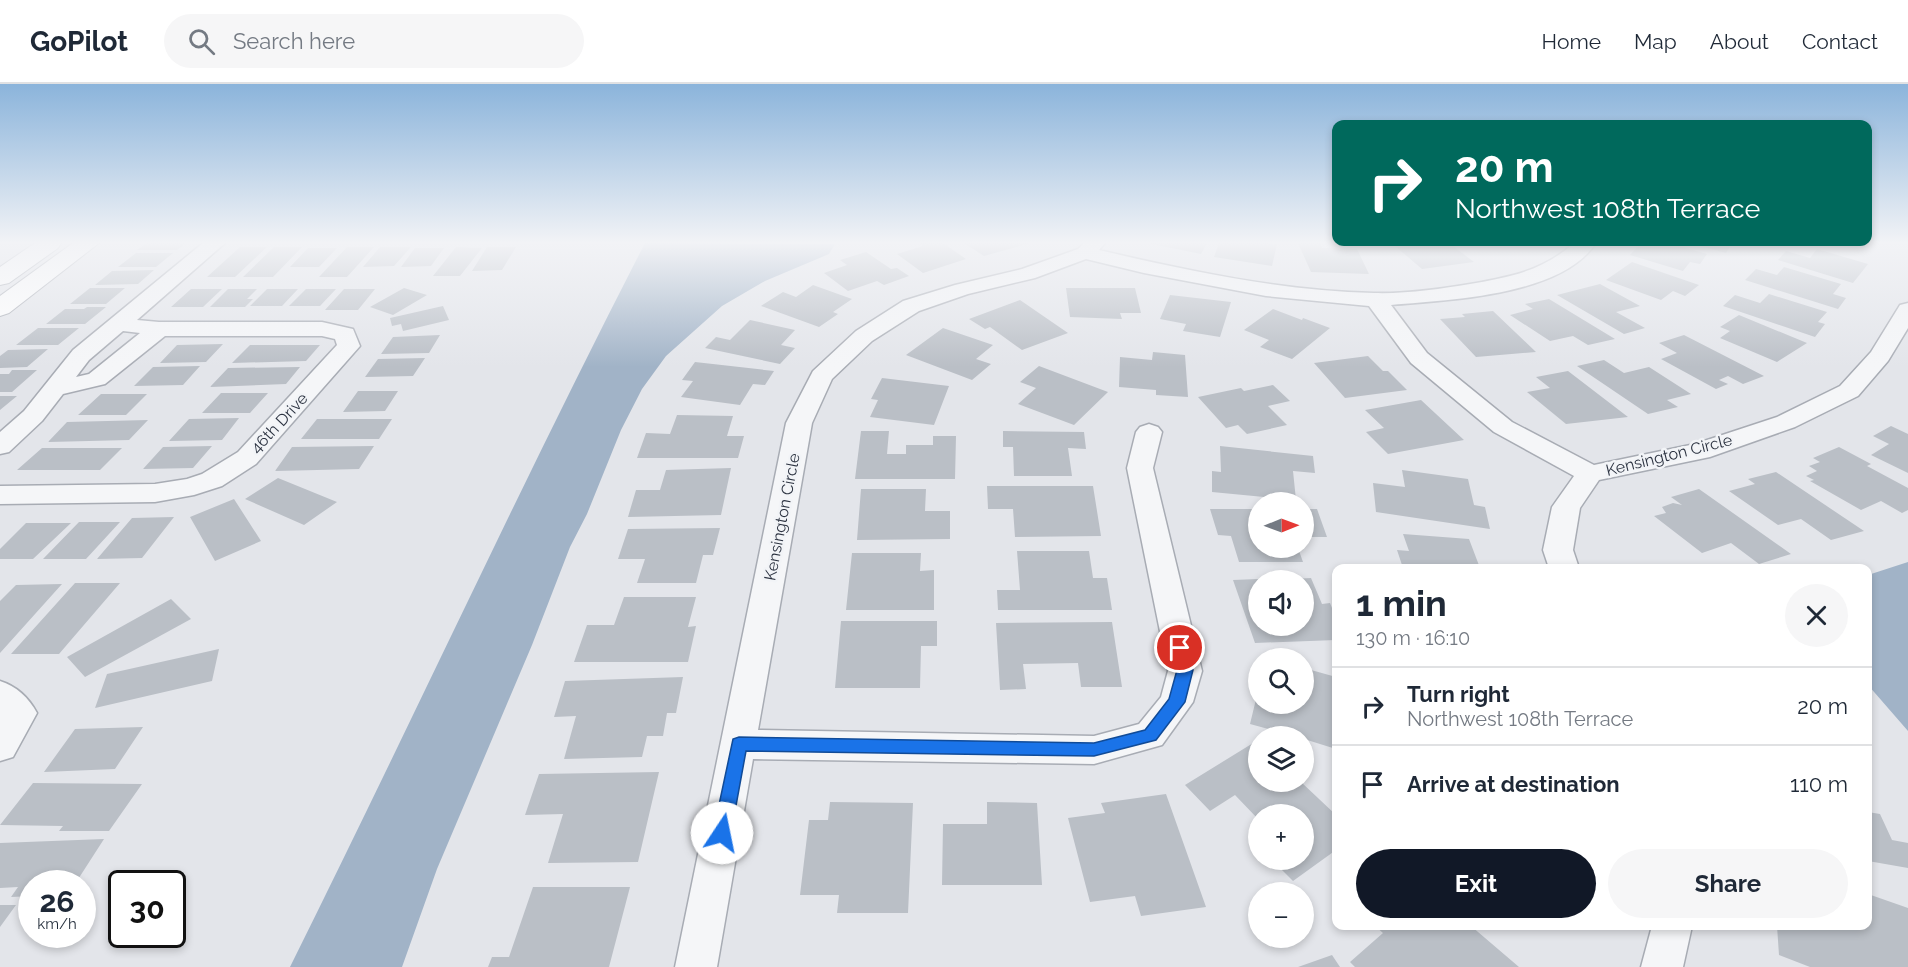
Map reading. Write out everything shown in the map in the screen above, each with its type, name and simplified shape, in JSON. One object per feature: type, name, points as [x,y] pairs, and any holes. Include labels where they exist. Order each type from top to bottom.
[{"type":"main road","points":[[23,291],[24,284]]},
{"type":"main road","points":[[0,308],[32,284]]},
{"type":"street","points":[[0,446],[33,416],[81,355],[165,284]]},
{"type":"street","name":"Kensington Circle","points":[[696,967],[799,423],[821,376],[864,336],[911,306],[983,284]]},
{"type":"street","points":[[1235,284],[1266,290],[1376,300],[1455,293],[1508,284]]},
{"type":"street","points":[[1376,300],[1419,358],[1495,420],[1590,474]]},
{"type":"street","name":"Kensington Circle","points":[[1563,564],[1558,550],[1566,507],[1590,474],[1701,451],[1786,422],[1849,391],[1880,356],[1908,310]]},
{"type":"street","name":"46th Drive","points":[[0,495],[160,494],[200,486],[231,471],[247,458],[349,346],[345,334],[322,329],[159,329],[117,324]]},
{"type":"street","points":[[54,389],[97,379],[159,329]]},
{"type":"street","points":[[739,744],[1094,750],[1150,735],[1176,702],[1185,670],[1140,468],[1149,432]]},
{"type":"street","points":[[0,694],[20,713],[0,747]]},
{"type":"street","points":[[1662,967],[1671,930]]},
{"type":"water","points":[[624,284],[759,284],[722,306],[666,356],[642,389],[621,430],[587,514],[570,547],[532,645],[437,869],[402,967],[290,967],[379,786]]},
{"type":"water","points":[[1908,562],[1908,731],[1872,690],[1872,574]]},
{"type":"building","points":[[839,284],[868,284],[848,291]]},
{"type":"building","points":[[1600,284],[1640,306],[1616,312],[1645,328],[1624,334],[1557,295]]},
{"type":"building","points":[[1618,284],[1699,285],[1685,296],[1673,291],[1661,300]]},
{"type":"building","points":[[1758,284],[1841,284],[1833,294],[1846,298],[1838,309]]},
{"type":"building","points":[[813,285],[852,299],[833,312],[838,314],[819,327],[761,306],[783,292],[796,297]]},
{"type":"building","points":[[90,288],[125,288],[106,304],[70,304]]},
{"type":"building","points":[[404,288],[427,295],[393,315],[370,307]]},
{"type":"building","points":[[1066,288],[1135,288],[1141,313],[1120,313],[1122,319],[1070,317]]},
{"type":"building","points":[[191,289],[222,289],[203,307],[171,307]]},
{"type":"building","points":[[228,289],[257,289],[247,299],[253,299],[245,307],[210,307]]},
{"type":"building","points":[[267,289],[298,289],[282,306],[250,306]]},
{"type":"building","points":[[306,289],[336,289],[320,306],[289,306]]},
{"type":"building","points":[[344,289],[375,289],[358,310],[325,310]]},
{"type":"building","points":[[1769,294],[1827,312],[1818,322],[1825,324],[1815,337],[1723,306],[1735,295],[1760,303]]},
{"type":"building","points":[[1170,295],[1231,302],[1220,337],[1183,331],[1186,324],[1160,319]]},
{"type":"building","points":[[1549,299],[1615,339],[1588,345],[1573,336],[1550,341],[1510,315],[1533,309],[1525,304]]},
{"type":"building","points":[[1020,300],[1068,333],[1022,350],[990,327],[985,329],[969,319]]},
{"type":"building","points":[[443,306],[449,320],[403,331],[401,324],[392,326],[390,318]]},
{"type":"building","points":[[106,307],[85,324],[46,324],[65,309]]},
{"type":"building","points":[[1273,309],[1330,328],[1292,359],[1260,347],[1269,340],[1244,330]]},
{"type":"building","points":[[1493,311],[1536,352],[1476,357],[1440,319]]},
{"type":"building","points":[[1739,315],[1807,343],[1777,362],[1720,338],[1730,331],[1720,327]]},
{"type":"building","points":[[750,320],[795,330],[781,345],[795,348],[780,364],[705,348],[716,337],[730,340]]},
{"type":"building","points":[[38,328],[79,328],[58,345],[16,345]]},
{"type":"building","points":[[943,328],[993,345],[976,359],[991,364],[972,380],[906,355]]},
{"type":"building","points":[[440,335],[429,353],[381,354],[393,337]]},
{"type":"building","points":[[1684,335],[1764,376],[1743,384],[1728,376],[1719,380],[1728,384],[1716,389],[1661,359],[1677,353],[1659,343]]},
{"type":"building","points":[[223,344],[206,362],[160,363],[177,345]]},
{"type":"building","points":[[250,345],[320,345],[306,361],[232,363]]},
{"type":"building","points":[[48,349],[27,367],[0,368],[0,356],[8,350]]},
{"type":"building","points":[[1153,352],[1185,355],[1188,397],[1156,395],[1156,390],[1119,387],[1120,357],[1152,360]]},
{"type":"building","points":[[1368,356],[1383,371],[1388,371],[1407,390],[1345,398],[1314,363]]},
{"type":"building","points":[[425,358],[413,376],[365,377],[378,359]]},
{"type":"building","points":[[1604,360],[1624,373],[1649,367],[1691,394],[1667,400],[1678,407],[1648,414],[1577,366]]},
{"type":"building","points":[[695,362],[774,371],[765,385],[753,384],[740,405],[681,397],[693,381],[682,380]]},
{"type":"building","points":[[200,366],[183,385],[134,386],[153,367]]},
{"type":"building","points":[[1039,366],[1108,392],[1074,425],[1018,404],[1036,388],[1020,382]]},
{"type":"building","points":[[300,367],[286,384],[210,387],[228,368]]},
{"type":"building","points":[[12,370],[37,370],[12,392],[0,392],[0,374],[9,374]]},
{"type":"building","points":[[1568,371],[1628,417],[1566,424],[1527,392],[1550,388],[1536,377]]},
{"type":"building","points":[[882,378],[949,386],[934,425],[870,417],[878,400],[871,399]]},
{"type":"building","points":[[1273,385],[1290,401],[1268,406],[1287,425],[1247,434],[1238,425],[1226,428],[1198,397],[1241,388],[1244,391]]},
{"type":"building","points":[[358,391],[398,391],[385,411],[343,412]]},
{"type":"building","points":[[221,393],[268,393],[250,413],[202,413]]},
{"type":"building","points":[[101,394],[147,394],[126,415],[78,415]]},
{"type":"building","points":[[0,396],[17,396],[0,410]]},
{"type":"building","points":[[1421,400],[1464,440],[1388,454],[1366,432],[1384,428],[1365,410]]},
{"type":"building","points":[[677,415],[733,416],[727,436],[744,436],[738,458],[637,458],[646,433],[670,434]]},
{"type":"building","points":[[239,418],[222,440],[169,441],[189,419]]},
{"type":"building","points":[[317,419],[392,419],[379,439],[301,439]]},
{"type":"building","points":[[148,420],[129,440],[48,442],[67,422]]},
{"type":"building","points":[[1891,426],[1908,434],[1908,473],[1871,455],[1889,444],[1873,436]]},
{"type":"building","points":[[861,431],[889,431],[887,454],[906,454],[906,445],[933,445],[933,436],[956,436],[955,479],[855,479]]},
{"type":"building","points":[[1003,431],[1084,432],[1086,449],[1068,448],[1072,476],[1014,476],[1013,447],[1003,447]]},
{"type":"building","points":[[212,446],[193,468],[143,469],[163,447]]},
{"type":"building","points":[[374,446],[359,469],[275,471],[292,447]]},
{"type":"building","points":[[1220,446],[1313,456],[1315,473],[1293,471],[1295,492],[1248,492],[1248,495],[1212,492],[1212,471],[1221,472]]},
{"type":"building","points":[[1839,447],[1871,464],[1867,466],[1908,488],[1908,510],[1902,513],[1881,501],[1861,510],[1810,481],[1814,480],[1806,476],[1817,471],[1809,466],[1820,462],[1813,458]]},
{"type":"building","points":[[42,448],[122,448],[100,470],[17,470]]},
{"type":"building","points":[[731,468],[721,515],[628,517],[636,490],[660,490],[666,470]]},
{"type":"building","points":[[1402,470],[1468,479],[1474,505],[1485,507],[1490,529],[1376,512],[1373,483],[1405,487]]},
{"type":"building","points":[[1776,472],[1864,531],[1831,540],[1801,519],[1778,525],[1729,491],[1755,484],[1748,479]]},
{"type":"building","points":[[278,478],[337,502],[304,525],[245,499]]},
{"type":"building","points":[[987,486],[1093,486],[1101,536],[1015,537],[1013,509],[988,509]]},
{"type":"building","points":[[861,489],[926,489],[925,511],[950,511],[950,539],[857,540]]},
{"type":"building","points":[[1699,489],[1791,554],[1759,564],[1731,543],[1702,553],[1654,516],[1666,513],[1662,507],[1673,503],[1682,505],[1671,497]]},
{"type":"building","points":[[234,499],[261,541],[215,561],[190,517]]},
{"type":"building","points":[[1210,509],[1248,509],[1248,558],[1302,558],[1303,562],[1239,562],[1231,536],[1218,535]]},
{"type":"building","points":[[1314,509],[1317,509],[1327,537],[1314,537]]},
{"type":"building","points":[[174,517],[142,558],[97,559],[132,518]]},
{"type":"building","points":[[79,522],[120,522],[86,559],[43,559]]},
{"type":"building","points":[[26,523],[71,523],[33,559],[0,559],[0,549]]},
{"type":"building","points":[[720,528],[713,555],[703,555],[696,583],[637,583],[645,559],[618,559],[628,529]]},
{"type":"building","points":[[1403,534],[1469,539],[1478,564],[1402,564],[1397,550],[1409,551]]},
{"type":"building","points":[[1017,551],[1089,551],[1093,578],[1107,578],[1112,610],[998,610],[997,590],[1020,590]]},
{"type":"building","points":[[852,553],[921,553],[920,571],[934,570],[934,610],[846,610]]},
{"type":"building","points":[[1248,579],[1248,623],[1233,580]]},
{"type":"building","points":[[75,583],[120,583],[59,654],[11,654]]},
{"type":"building","points":[[62,584],[0,653],[0,601],[16,585]]},
{"type":"building","points":[[1314,585],[1322,604],[1330,603],[1332,640],[1255,643],[1253,636],[1314,636]]},
{"type":"building","points":[[624,597],[696,597],[688,627],[696,626],[688,662],[574,662],[587,625],[614,625]]},
{"type":"building","points":[[171,599],[191,619],[85,677],[67,657]]},
{"type":"building","points":[[841,621],[937,621],[937,646],[921,646],[920,688],[835,688]]},
{"type":"building","points":[[1112,622],[1122,687],[1081,687],[1078,663],[1023,664],[1026,689],[1000,690],[996,623]]},
{"type":"building","points":[[219,649],[212,681],[95,708],[107,674]]},
{"type":"building","points":[[1314,671],[1332,676],[1332,748],[1314,742],[1314,726],[1250,724],[1252,714],[1314,714]]},
{"type":"building","points":[[683,677],[676,713],[667,713],[663,736],[647,736],[642,757],[564,759],[576,716],[554,717],[565,681]]},
{"type":"building","points":[[143,727],[115,769],[44,772],[75,729]]},
{"type":"building","points":[[1248,746],[1248,792],[1312,792],[1332,811],[1332,853],[1314,866],[1314,804],[1248,804],[1248,809],[1235,795],[1210,811],[1185,785]]},
{"type":"building","points":[[659,772],[638,862],[548,863],[563,814],[525,815],[539,774]]},
{"type":"building","points":[[33,783],[142,784],[109,831],[59,831],[63,826],[0,825]]},
{"type":"building","points":[[1166,794],[1206,907],[1141,916],[1135,896],[1090,902],[1068,818],[1105,813],[1101,803]]},
{"type":"building","points":[[830,802],[913,803],[908,913],[837,913],[839,895],[800,895],[809,820],[828,820]]},
{"type":"building","points":[[987,802],[1037,803],[1042,885],[942,885],[943,824],[987,824]]},
{"type":"building","points":[[1872,813],[1880,814],[1892,840],[1908,843],[1908,868],[1872,862]]},
{"type":"building","points":[[104,839],[84,870],[18,870],[18,887],[0,888],[0,843]]},
{"type":"building","points":[[1282,870],[1308,870],[1293,881]]},
{"type":"building","points":[[18,887],[18,897],[11,897]]},
{"type":"building","points":[[533,887],[630,887],[609,967],[488,967],[492,957],[509,957]]},
{"type":"building","points":[[1872,895],[1908,908],[1908,967],[1810,967],[1779,955],[1777,930],[1872,930]]},
{"type":"building","points":[[0,905],[16,905],[0,927]]},
{"type":"building","points":[[1380,930],[1476,930],[1519,967],[1355,967],[1350,962],[1383,933]]},
{"type":"building","points":[[1332,955],[1340,967],[1298,967]]},
{"type":"route","points":[[722,833],[739,744],[1094,750],[1150,735],[1176,702],[1185,670],[1180,648]]}]
